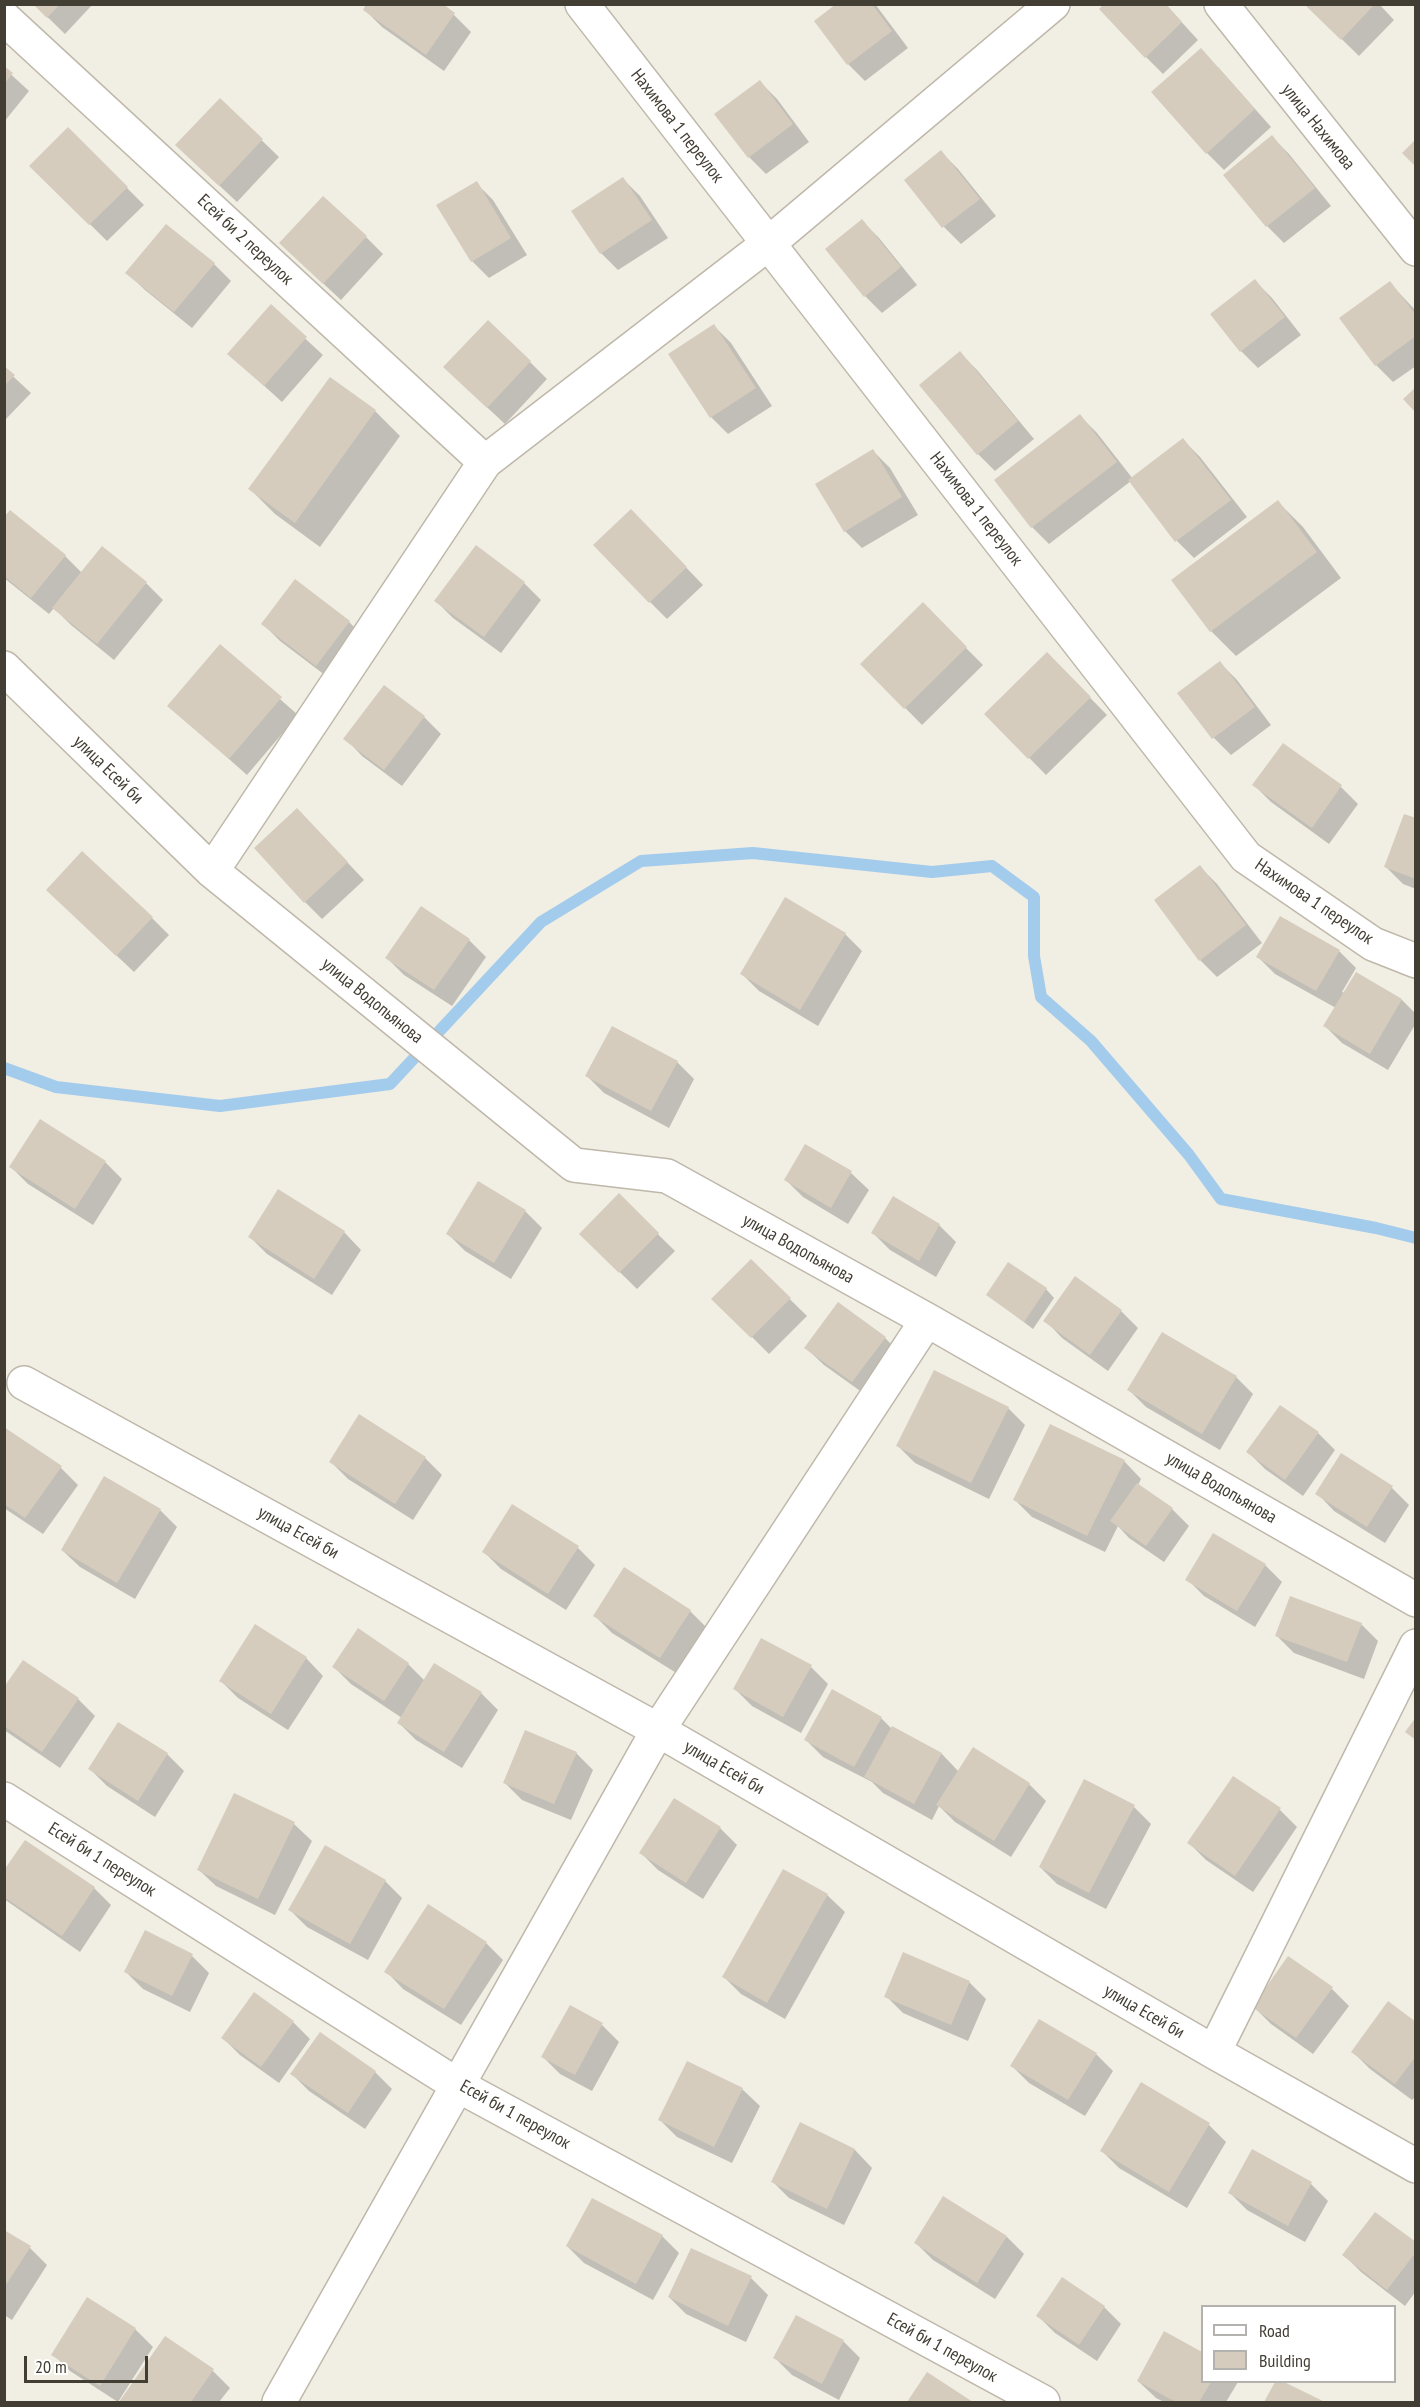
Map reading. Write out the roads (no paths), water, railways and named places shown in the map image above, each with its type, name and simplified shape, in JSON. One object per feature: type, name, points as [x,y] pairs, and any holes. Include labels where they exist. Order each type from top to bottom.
[{"type":"street","name":"Нахимова 1 переулок","points":[[582,4],[1246,857],[1373,944],[1416,961]]},
{"type":"street","points":[[212,871],[485,462],[769,243],[1053,4]]},
{"type":"street","name":"улица Нахимова","points":[[1221,4],[1416,249]]},
{"type":"street","name":"Есей би 2 переулок","points":[[4,18],[485,462]]},
{"type":"street","name":"улица Есей би","points":[[4,668],[212,871]]},
{"type":"street","name":"улица Водопьянова","points":[[212,871],[574,1165],[667,1176],[927,1320],[1416,1600]]},
{"type":"street","points":[[279,2403],[658,1730],[927,1320]]},
{"type":"street","name":"улица Есей би","points":[[24,1383],[658,1730],[1214,2052],[1416,2166]]},
{"type":"street","points":[[1214,2052],[1416,1646]]},
{"type":"street","name":"Есей би 1 переулок","points":[[4,1799],[459,2086],[1042,2403]]},
{"type":"waterway","points":[[4,1068],[56,1087],[220,1106],[390,1084],[541,922],[641,861],[753,853],[932,872],[992,866],[1034,897],[1034,956],[1041,997],[1091,1041],[1189,1155],[1221,1199],[1376,1228],[1416,1238]]}]
